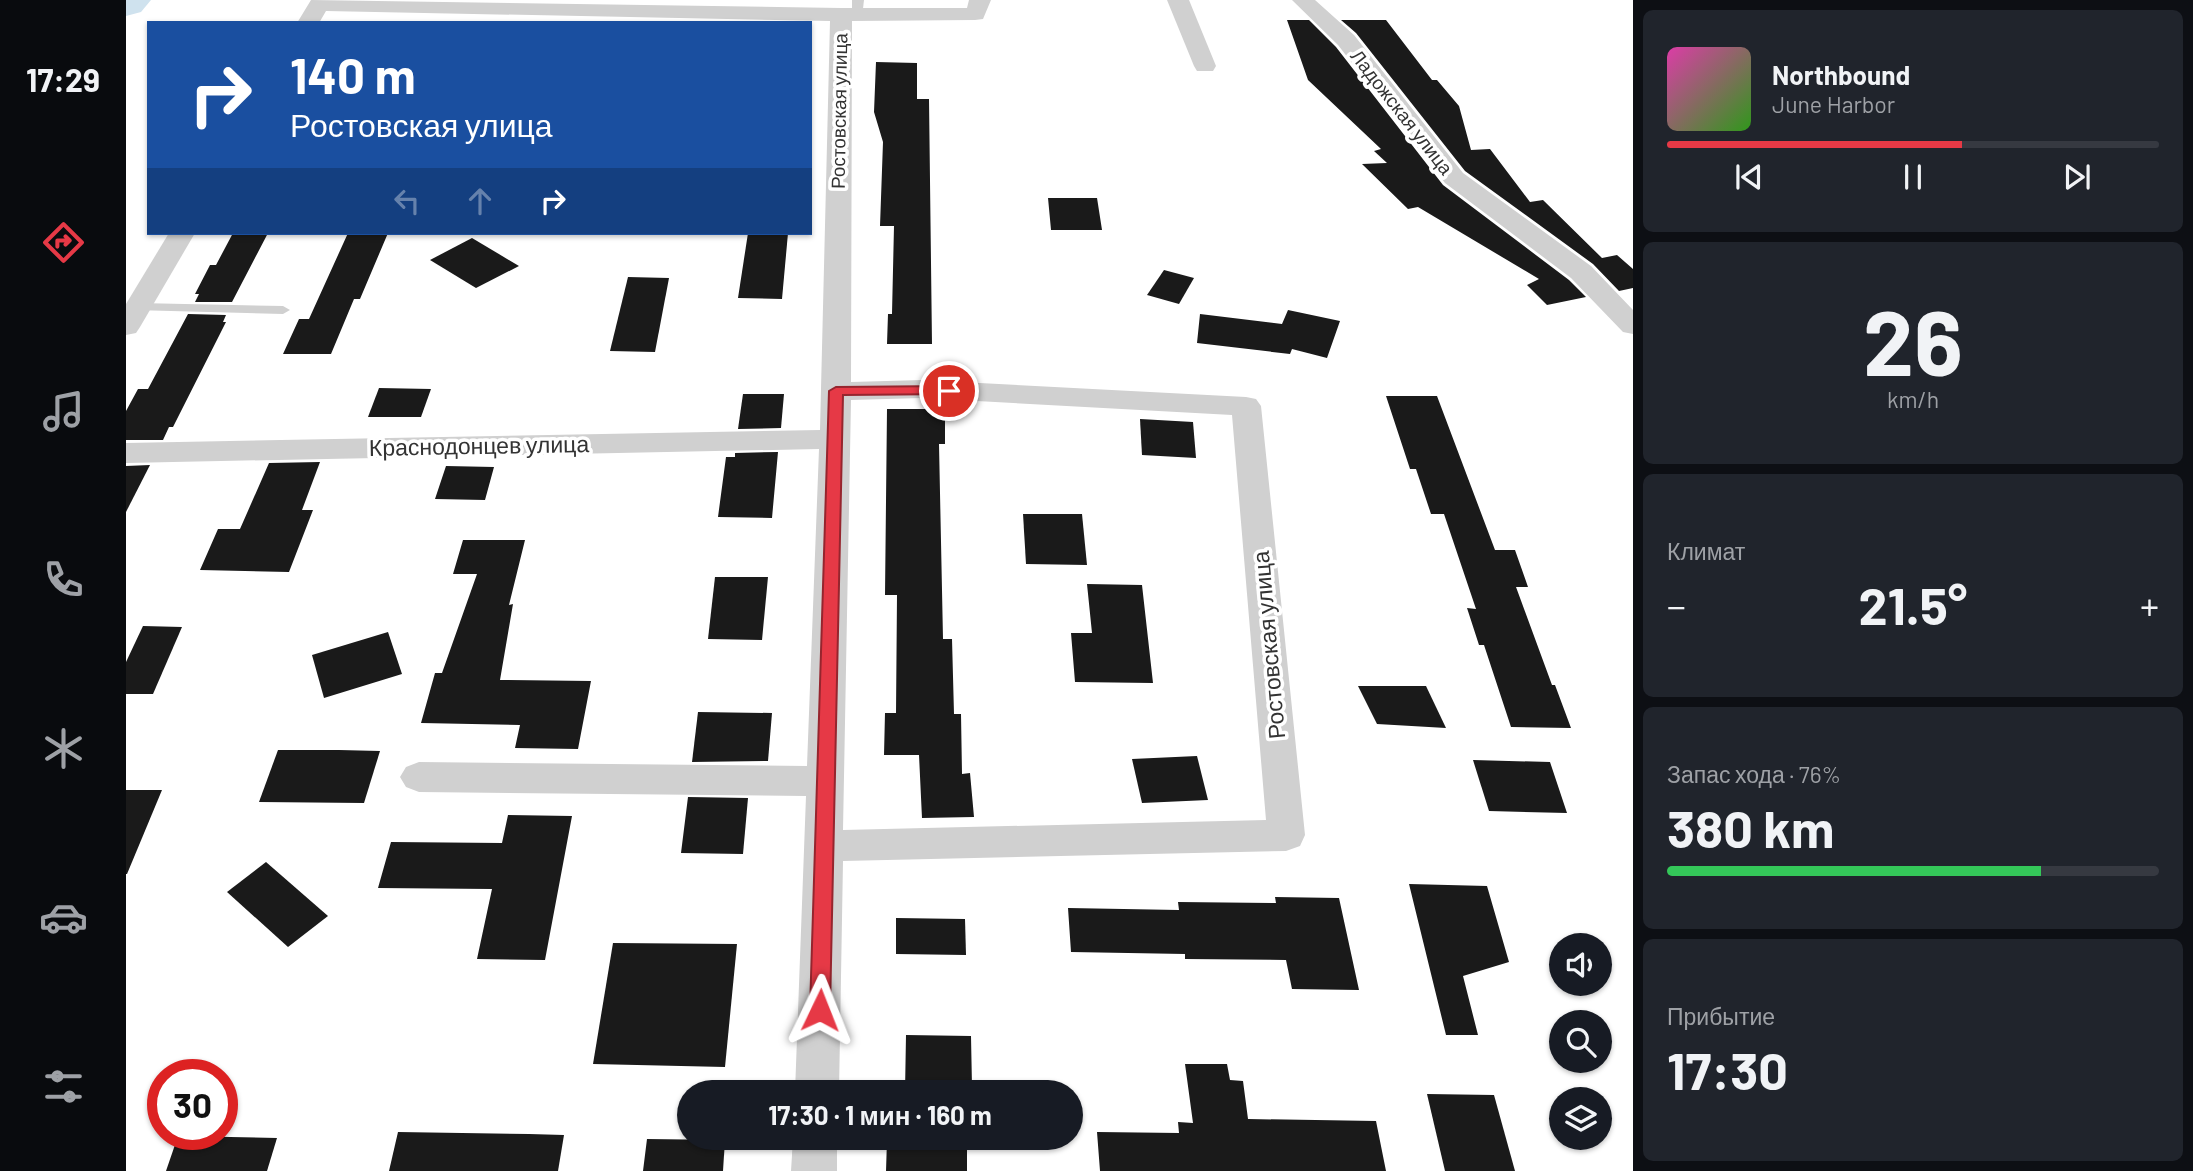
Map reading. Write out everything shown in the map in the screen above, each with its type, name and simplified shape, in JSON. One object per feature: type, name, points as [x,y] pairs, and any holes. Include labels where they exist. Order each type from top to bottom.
[{"type":"street","points":[[316,9],[852,10],[975,14],[980,0]]},
{"type":"street","points":[[1178,0],[1205,66]]},
{"type":"street","name":"Ладожская улица","points":[[1303,0],[1346,40],[1454,178],[1581,272],[1633,326]]},
{"type":"street","name":"Ростовская улица","points":[[817,1080],[836,391],[824,207],[852,10]]},
{"type":"street","points":[[132,317],[181,235]]},
{"type":"street","name":"Ростовская улица","points":[[825,846],[1286,835],[1247,406],[922,389],[836,391]]},
{"type":"street","name":"Краснодонцев улица","points":[[126,453],[833,439]]},
{"type":"street","points":[[419,777],[827,781]]},
{"type":"street","points":[[814,1171],[815,1150]]},
{"type":"lane","points":[[132,317],[283,310]]},
{"type":"building","points":[[1287,20],[1309,20],[1336,47],[1443,185],[1569,280],[1586,297],[1547,305],[1527,285],[1539,279],[1418,207],[1408,209],[1362,164],[1387,163],[1374,151],[1381,149],[1308,80]]},
{"type":"building","points":[[1341,20],[1386,20],[1432,80],[1437,80],[1459,106],[1471,150],[1490,149],[1530,202],[1543,200],[1602,258],[1617,255],[1633,269],[1633,288],[1619,291],[1593,264],[1465,171],[1356,33]]},
{"type":"building","points":[[876,62],[917,63],[917,99],[929,99],[932,344],[887,344],[888,314],[892,314],[894,226],[880,226],[883,142],[874,112]]},
{"type":"building","points":[[1048,198],[1097,198],[1102,230],[1051,230]]},
{"type":"building","points":[[232,235],[267,235],[232,302],[195,302],[199,294],[195,294],[210,265],[216,265]]},
{"type":"building","points":[[347,235],[387,235],[360,299],[354,299],[331,354],[283,354],[299,319],[309,319]]},
{"type":"building","points":[[748,235],[788,235],[782,299],[738,298]]},
{"type":"building","points":[[472,238],[519,266],[476,288],[430,260]]},
{"type":"building","points":[[1164,270],[1194,278],[1179,304],[1147,295]]},
{"type":"building","points":[[628,277],[669,278],[655,352],[610,351]]},
{"type":"building","points":[[1288,310],[1340,321],[1327,358],[1292,349],[1290,354],[1197,343],[1200,314],[1282,324]]},
{"type":"building","points":[[188,314],[226,315],[223,322],[226,322],[173,427],[169,427],[163,440],[126,440],[126,411],[138,389],[148,389]]},
{"type":"building","points":[[379,388],[431,389],[421,417],[368,417]]},
{"type":"building","points":[[743,394],[784,394],[781,428],[738,429]]},
{"type":"building","points":[[1386,396],[1437,396],[1495,550],[1515,550],[1528,587],[1516,587],[1571,728],[1511,727],[1484,645],[1479,645],[1467,608],[1476,609],[1444,514],[1431,514],[1416,469],[1410,469]]},
{"type":"building","points":[[887,409],[945,409],[945,444],[939,444],[943,639],[952,639],[954,714],[961,714],[962,774],[970,773],[974,817],[922,818],[919,755],[884,755],[885,713],[896,713],[897,595],[885,595]]},
{"type":"building","points":[[1140,419],[1193,422],[1196,458],[1142,455]]},
{"type":"building","points":[[778,452],[772,518],[718,517],[726,457],[735,457],[735,453]]},
{"type":"building","points":[[320,462],[302,510],[313,510],[289,572],[200,570],[218,529],[240,529],[269,463]]},
{"type":"building","points":[[150,465],[126,512],[126,466]]},
{"type":"building","points":[[446,466],[494,467],[485,500],[435,499]]},
{"type":"building","points":[[1023,514],[1082,514],[1087,565],[1026,564]]},
{"type":"building","points":[[463,540],[525,540],[509,605],[513,604],[500,680],[591,681],[578,749],[515,748],[520,725],[421,723],[435,673],[442,673],[477,574],[453,574]]},
{"type":"building","points":[[715,577],[768,577],[762,640],[708,639]]},
{"type":"building","points":[[1087,584],[1142,585],[1153,683],[1075,682],[1071,633],[1092,633]]},
{"type":"building","points":[[143,626],[182,627],[153,694],[126,694],[126,662]]},
{"type":"building","points":[[388,632],[402,674],[324,698],[312,655]]},
{"type":"building","points":[[1358,686],[1426,686],[1446,728],[1377,724]]},
{"type":"building","points":[[698,712],[772,713],[768,761],[692,762]]},
{"type":"building","points":[[278,750],[380,751],[364,803],[259,802]]},
{"type":"building","points":[[1197,756],[1208,800],[1142,803],[1132,759]]},
{"type":"building","points":[[1473,760],[1550,762],[1567,813],[1489,811]]},
{"type":"building","points":[[126,790],[162,790],[127,874],[126,874]]},
{"type":"building","points":[[688,797],[748,798],[743,854],[681,853]]},
{"type":"building","points":[[508,815],[572,816],[545,960],[477,959],[492,889],[378,888],[391,842],[502,843]]},
{"type":"building","points":[[266,862],[328,916],[288,947],[227,892]]},
{"type":"building","points":[[1409,884],[1487,886],[1509,962],[1463,976],[1478,1035],[1446,1035]]},
{"type":"building","points":[[1275,897],[1339,898],[1359,990],[1292,989],[1286,960],[1185,959],[1185,954],[1071,952],[1068,908],[1179,910],[1178,902],[1276,903]]},
{"type":"building","points":[[896,918],[965,919],[966,955],[896,954]]},
{"type":"building","points":[[613,943],[737,944],[725,1067],[593,1064]]},
{"type":"building","points":[[906,1035],[971,1036],[972,1080],[905,1080]]},
{"type":"building","points":[[1185,1064],[1227,1064],[1230,1080],[1243,1081],[1248,1119],[1376,1121],[1386,1171],[1100,1171],[1097,1132],[1179,1133],[1178,1122],[1193,1123]]},
{"type":"building","points":[[1427,1094],[1494,1095],[1515,1171],[1445,1171]]},
{"type":"building","points":[[398,1132],[564,1135],[558,1171],[389,1171]]},
{"type":"building","points":[[238,1137],[277,1138],[267,1171],[166,1171],[173,1150],[238,1150]]},
{"type":"building","points":[[647,1139],[677,1139],[677,1150],[724,1150],[723,1171],[643,1171]]},
{"type":"building","points":[[887,1150],[967,1150],[967,1171],[886,1171]]},
{"type":"waterway","points":[[126,3],[130,0]]},
{"type":"route","points":[[820,1010],[836,391],[949,391]]}]
